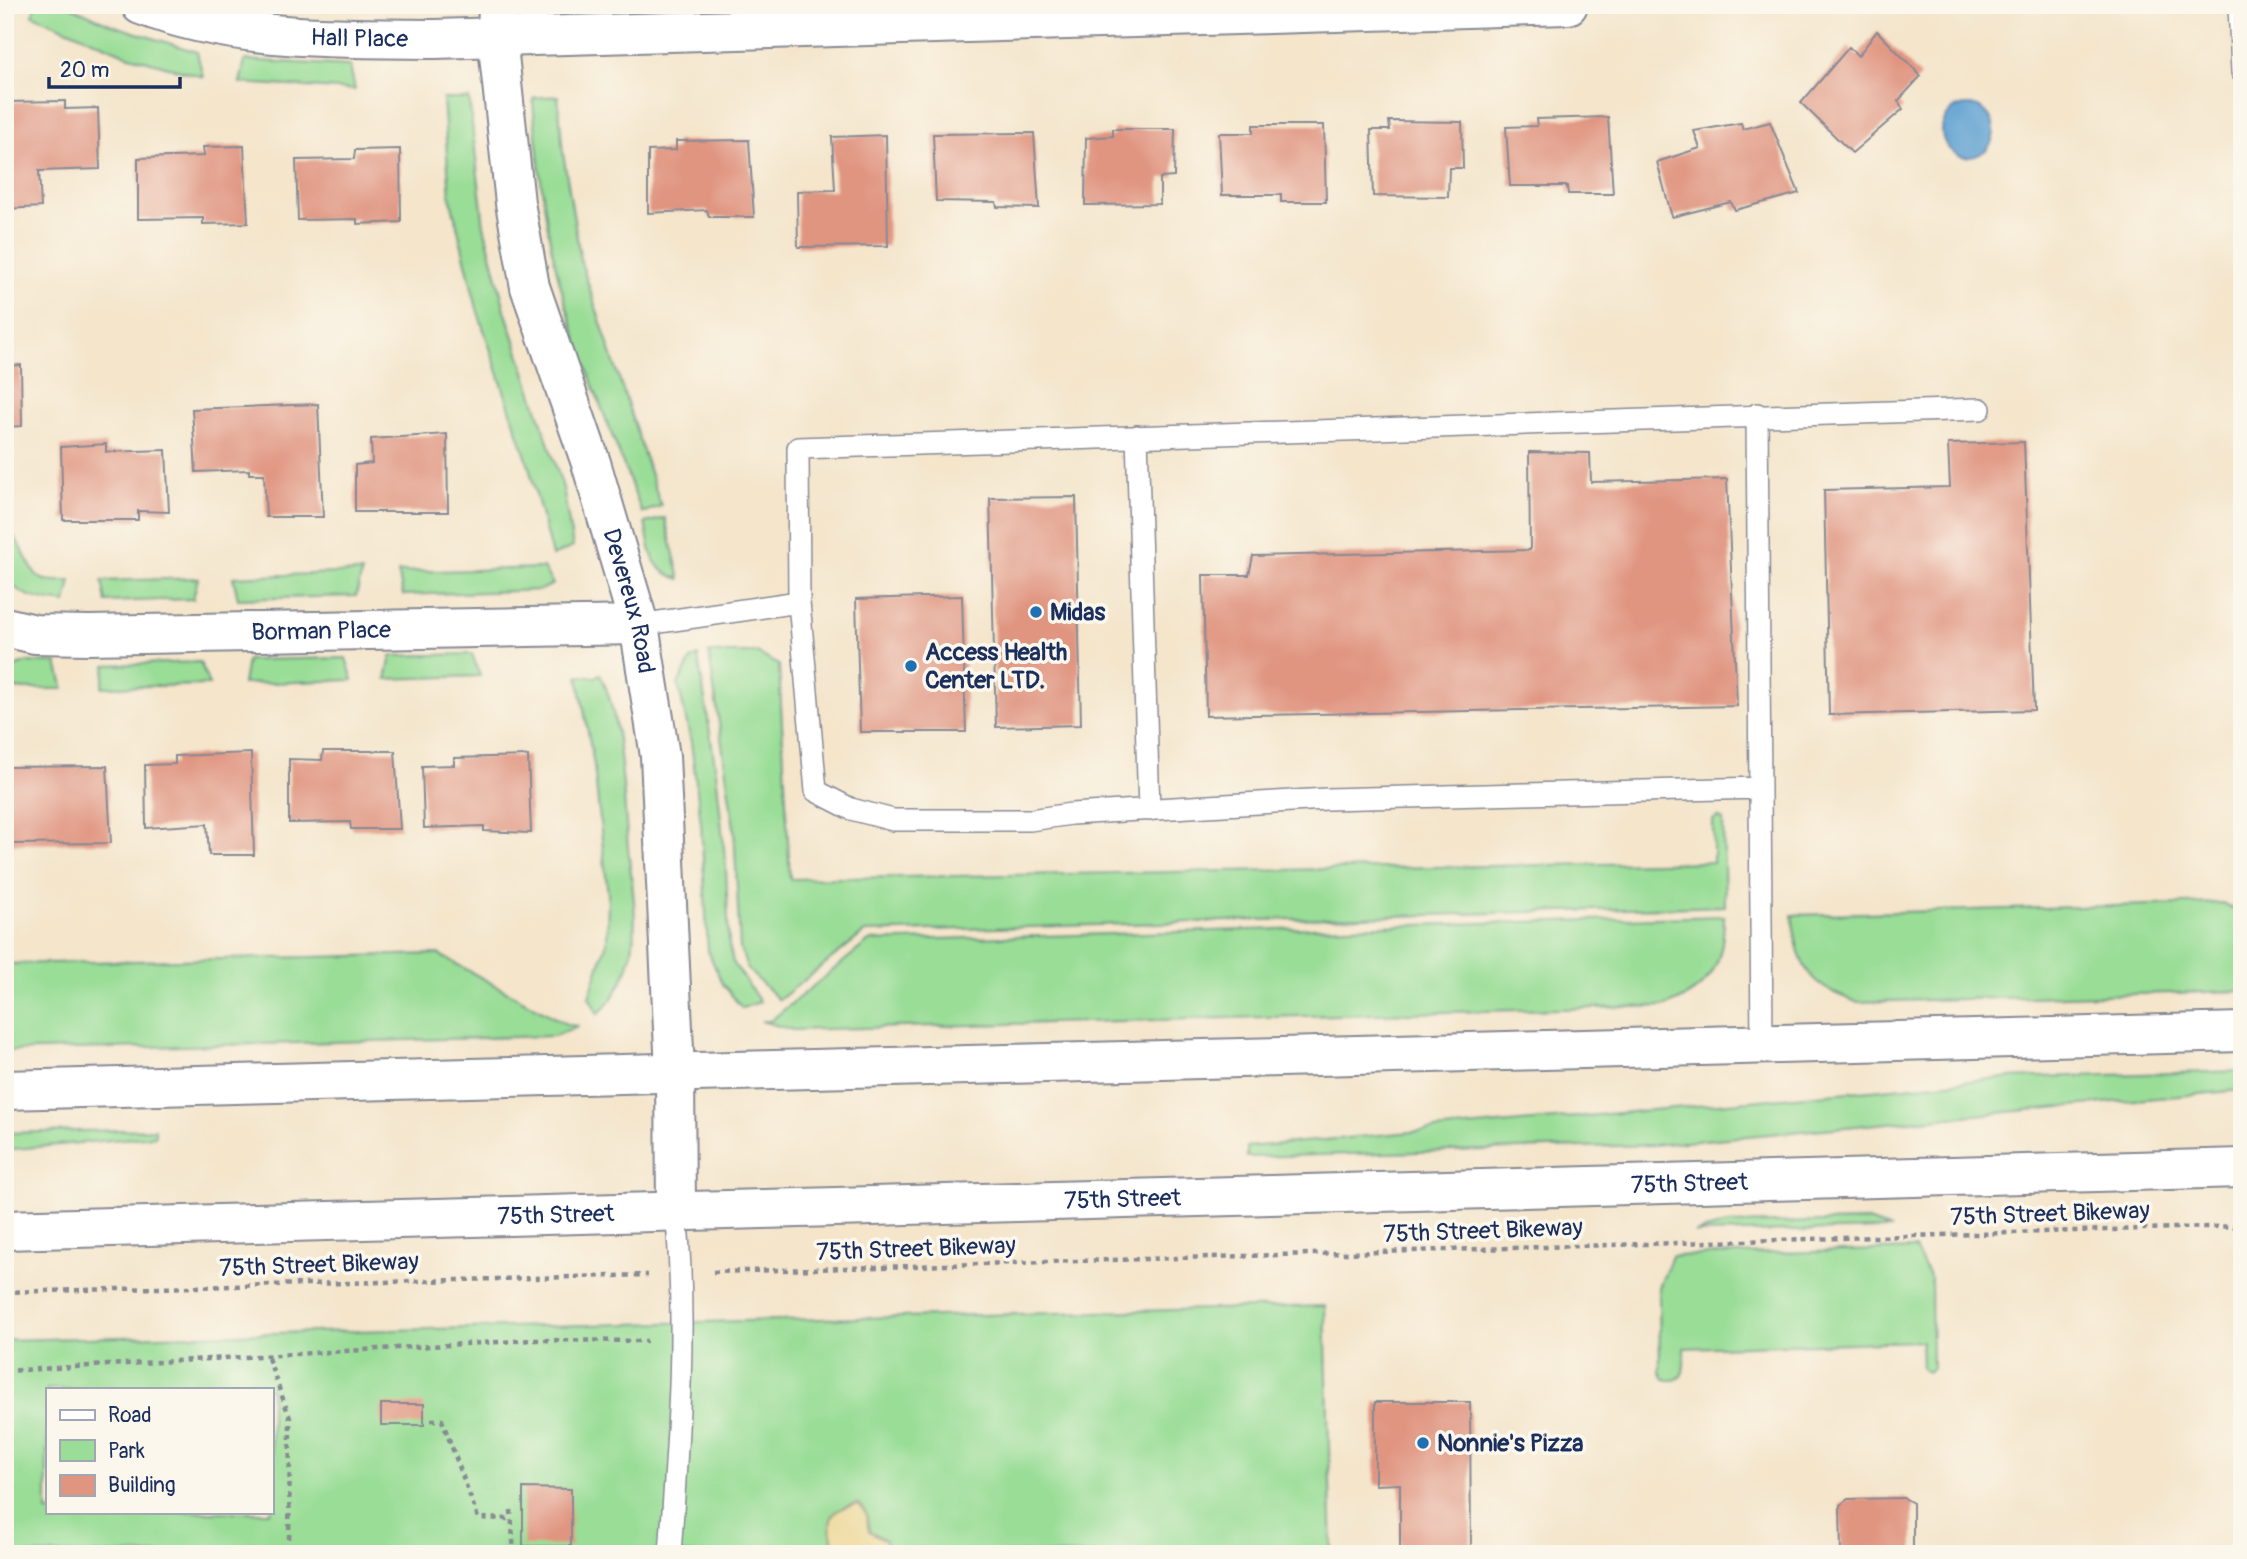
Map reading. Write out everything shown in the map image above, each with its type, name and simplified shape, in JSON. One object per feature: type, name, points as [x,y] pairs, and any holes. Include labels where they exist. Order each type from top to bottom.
[{"type":"main road","name":"Hall Place","points":[[141,5],[224,27],[310,37],[498,21],[1568,5]]},
{"type":"main road","name":"Devereux Road","points":[[498,21],[515,203],[530,287],[591,463],[639,625],[660,756],[675,1071],[676,1211]]},
{"type":"main road","name":"Borman Place","points":[[5,628],[35,634],[89,635],[639,625]]},
{"type":"main road","points":[[5,1090],[2242,1032]]},
{"type":"main road","name":"75th Street","points":[[5,1230],[2242,1168]]},
{"type":"lane","points":[[2239,5],[2242,72]]},
{"type":"lane","points":[[1760,788],[1327,799],[1030,820],[893,820],[851,809],[816,791],[800,601],[798,448],[1757,414],[1980,409]]},
{"type":"lane","points":[[1757,414],[1762,1045]]},
{"type":"lane","points":[[1137,436],[1149,810]]},
{"type":"lane","points":[[639,625],[800,601]]},
{"type":"lane","points":[[670,1554],[679,1421],[682,1273],[676,1211]]},
{"type":"path","name":"75th Street Bikeway","points":[[725,1272],[2242,1226]]},
{"type":"path","name":"75th Street Bikeway","points":[[5,1292],[633,1275]]},
{"type":"path","points":[[5,1371],[268,1358],[533,1340],[680,1341]]},
{"type":"path","points":[[268,1358],[290,1418],[289,1554]]},
{"type":"path","points":[[431,1420],[442,1420],[478,1518],[511,1519]]},
{"type":"path","points":[[511,1510],[514,1554]]},
{"type":"green space","points":[[35,5],[67,5],[112,25],[197,52],[203,77],[127,55],[33,15]]},
{"type":"green space","points":[[245,60],[350,66],[355,90],[240,83]]},
{"type":"green space","points":[[558,96],[563,153],[581,262],[661,506],[642,513],[580,350],[552,250],[540,176],[533,101],[534,98]]},
{"type":"green space","points":[[443,99],[469,99],[484,226],[505,310],[563,488],[573,547],[552,556],[528,463],[477,309],[450,196]]},
{"type":"green space","points":[[665,518],[680,579],[662,570],[651,551],[645,523]]},
{"type":"green space","points":[[5,527],[16,539],[37,575],[48,581],[71,581],[66,603],[30,596],[12,584],[6,562]]},
{"type":"green space","points":[[543,568],[553,584],[541,590],[403,595],[398,572]]},
{"type":"green space","points":[[362,572],[356,596],[238,599],[233,577]]},
{"type":"green space","points":[[198,578],[193,599],[106,602],[102,581]]},
{"type":"green space","points":[[709,653],[757,653],[779,665],[790,879],[1713,862],[1713,820],[1718,817],[1723,820],[1725,906],[865,932],[779,1000],[748,970],[740,948],[734,828]]},
{"type":"green space","points":[[472,654],[480,676],[386,679],[391,656]]},
{"type":"green space","points":[[698,656],[716,771],[726,868],[729,945],[733,962],[760,1002],[742,1008],[722,983],[708,951],[701,823],[691,742],[678,684],[691,660]]},
{"type":"green space","points":[[346,658],[353,680],[243,684],[247,660]]},
{"type":"green space","points":[[28,662],[57,663],[64,689],[14,689],[5,693],[5,670]]},
{"type":"green space","points":[[200,662],[209,685],[102,687],[106,665]]},
{"type":"green space","points":[[600,674],[613,712],[617,734],[635,920],[626,973],[617,991],[598,1014],[589,997],[607,942],[608,895],[594,766],[578,676],[595,677]]},
{"type":"green space","points":[[2222,903],[2242,913],[2242,991],[1857,1002],[1826,988],[1808,971],[1798,948],[1792,915]]},
{"type":"green space","points":[[1724,916],[1721,948],[1712,973],[1694,992],[1666,1006],[793,1030],[761,1021],[770,1021],[869,941]]},
{"type":"green space","points":[[438,954],[568,1025],[579,1026],[554,1036],[5,1051],[5,964]]},
{"type":"green space","points":[[2242,1071],[2242,1090],[1653,1145],[1247,1157],[1247,1147],[2002,1078]]},
{"type":"green space","points":[[155,1129],[155,1136],[5,1150],[5,1133]]},
{"type":"green space","points":[[1868,1221],[1891,1229],[1695,1233],[1727,1224]]},
{"type":"green space","points":[[1915,1249],[1931,1279],[1932,1368],[1927,1372],[1922,1369],[1921,1341],[1684,1348],[1681,1376],[1672,1380],[1664,1379],[1660,1372],[1659,1287],[1672,1256]]},
{"type":"green space","points":[[1325,1306],[1332,1554],[5,1554],[5,1340]]},
{"type":"sand","points":[[859,1504],[866,1514],[869,1531],[886,1540],[886,1554],[836,1554],[831,1535],[831,1520],[839,1509]]},
{"type":"water","points":[[1968,105],[1978,107],[1986,113],[1992,121],[1992,141],[1986,149],[1978,155],[1968,157],[1958,155],[1950,149],[1944,141],[1942,131],[1944,121],[1950,113],[1958,107]]},
{"type":"building","points":[[1877,31],[1921,76],[1898,101],[1903,109],[1852,153],[1801,103],[1849,47],[1858,56]]},
{"type":"building","points":[[65,101],[65,109],[98,108],[100,169],[39,171],[41,207],[5,209],[5,102]]},
{"type":"building","points":[[1608,117],[1613,194],[1568,194],[1567,186],[1510,186],[1506,127],[1537,126],[1536,119]]},
{"type":"building","points":[[1389,121],[1462,122],[1463,168],[1449,168],[1448,197],[1373,196],[1371,130],[1390,130]]},
{"type":"building","points":[[1770,122],[1799,193],[1735,210],[1731,202],[1672,217],[1657,162],[1700,148],[1694,131],[1741,123],[1743,129]]},
{"type":"building","points":[[1253,125],[1324,125],[1326,202],[1281,202],[1281,195],[1222,195],[1219,133],[1253,133]]},
{"type":"building","points":[[1113,129],[1175,129],[1174,177],[1160,178],[1160,204],[1085,205],[1086,138],[1113,136]]},
{"type":"building","points":[[1034,133],[1039,208],[997,207],[996,202],[936,201],[933,134]]},
{"type":"building","points":[[886,135],[888,246],[798,247],[797,191],[835,190],[832,137]]},
{"type":"building","points":[[749,140],[754,217],[709,217],[707,210],[648,213],[648,151],[676,150],[676,141]]},
{"type":"building","points":[[244,146],[248,223],[203,224],[203,218],[138,219],[138,158],[204,156],[203,147]]},
{"type":"building","points":[[400,149],[401,222],[357,224],[357,219],[298,220],[296,160],[354,159],[355,150]]},
{"type":"building","points":[[21,365],[22,426],[5,427],[5,366]]},
{"type":"building","points":[[318,404],[323,517],[266,517],[264,474],[249,474],[249,470],[196,472],[192,409]]},
{"type":"building","points":[[447,434],[448,512],[355,512],[355,465],[372,463],[371,439]]},
{"type":"building","points":[[2024,442],[2034,710],[1829,715],[1824,490],[1950,487],[1948,444]]},
{"type":"building","points":[[106,444],[106,452],[166,450],[169,512],[138,511],[138,520],[63,520],[61,447]]},
{"type":"building","points":[[1529,452],[1590,453],[1591,482],[1727,479],[1737,706],[1206,716],[1203,575],[1249,575],[1253,556],[1530,550]]},
{"type":"building","name":"Midas","points":[[1076,497],[1081,725],[996,727],[990,498]]},
{"type":"building","name":"Access Health Center LTD.","points":[[962,596],[966,732],[860,732],[856,599]]},
{"type":"building","points":[[323,751],[395,751],[400,829],[351,829],[350,822],[289,823],[289,759],[322,760]]},
{"type":"building","points":[[251,753],[254,855],[209,855],[207,824],[146,828],[145,765],[175,764],[175,756]]},
{"type":"building","points":[[528,756],[531,833],[484,831],[484,826],[424,828],[422,766],[454,765],[454,758]]},
{"type":"building","points":[[107,766],[111,843],[5,844],[5,767]]},
{"type":"building","name":"Nonnie's Pizza","points":[[1375,1402],[1470,1402],[1471,1554],[1400,1554],[1400,1484],[1375,1485]]},
{"type":"building","points":[[381,1404],[424,1404],[424,1425],[381,1425]]},
{"type":"building","points":[[523,1488],[571,1489],[571,1546],[523,1546]]},
{"type":"building","points":[[1904,1498],[1913,1503],[1913,1554],[1841,1554],[1840,1505],[1848,1499]]},
{"type":"place","name":"Midas","points":[[1036,612]]},
{"type":"place","name":"Access Health Center LTD.","points":[[911,666]]},
{"type":"place","name":"Nonnie's Pizza","points":[[1423,1443]]}]
